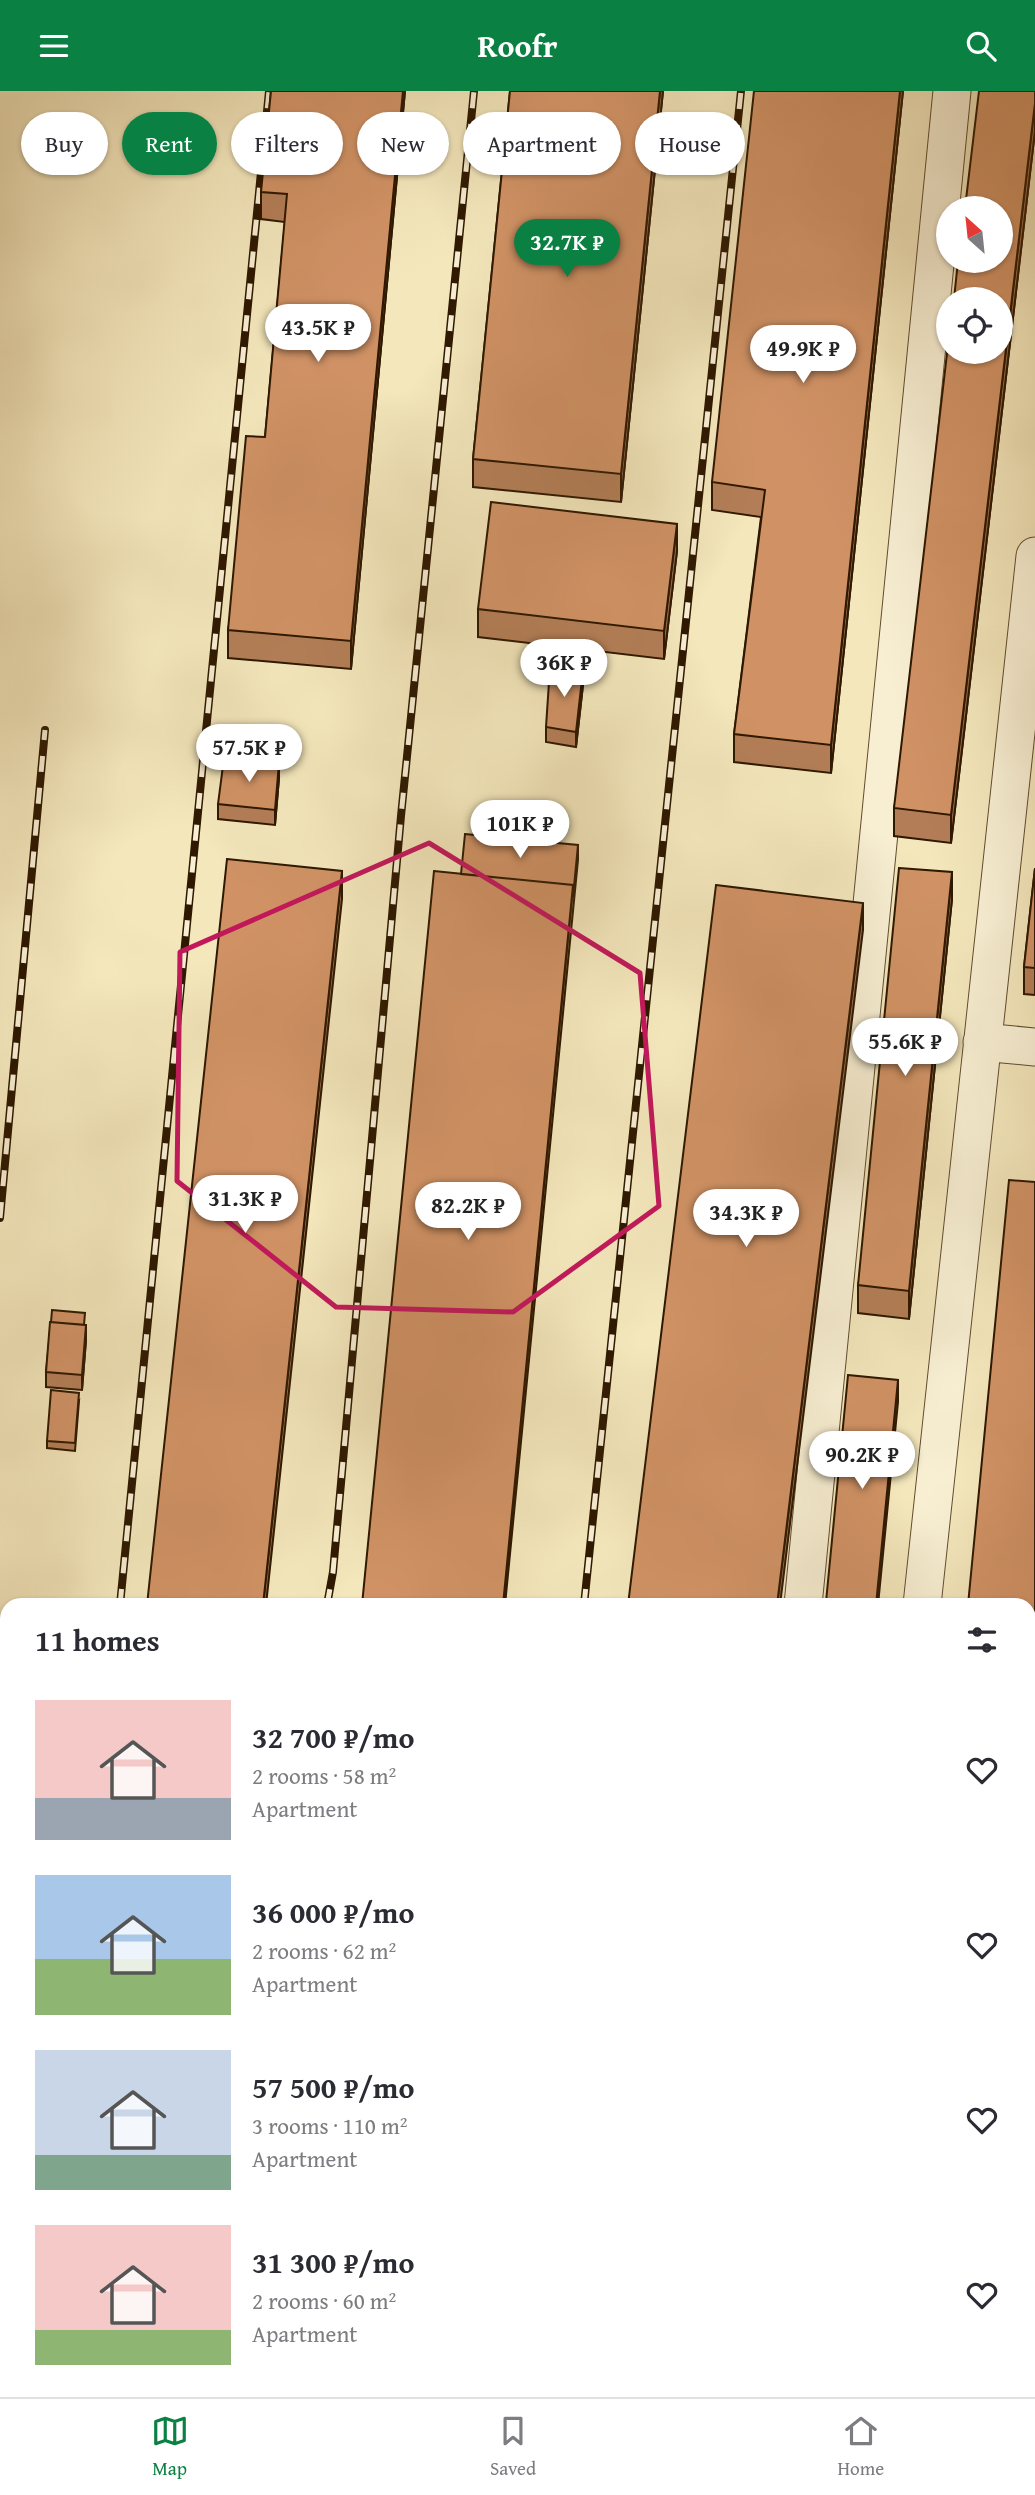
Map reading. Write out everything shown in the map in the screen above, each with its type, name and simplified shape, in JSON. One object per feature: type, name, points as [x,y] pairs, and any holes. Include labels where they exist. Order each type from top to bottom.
[{"type":"lane","points":[[804,1598],[952,91]]},
{"type":"lane","points":[[923,1598],[1035,556]]},
{"type":"lane","points":[[982,1042],[1035,1047]]},
{"type":"highlighted area","points":[[429,843],[640,973],[659,1206],[513,1312],[336,1307],[177,1181],[180,952]]},
{"type":"building","points":[[271,91],[403,91],[401,112],[357,112],[357,175],[395,175],[351,641],[228,630],[246,436],[265,437],[287,194],[261,192],[263,175],[343,175],[343,112],[269,112]]},
{"type":"building","points":[[510,91],[660,91],[658,112],[635,112],[635,175],[651,175],[621,474],[473,459],[502,175],[621,175],[621,112],[508,112]]},
{"type":"building","points":[[754,91],[900,91],[831,745],[734,734],[765,490],[712,482]]},
{"type":"building","points":[[979,91],[1035,91],[1013,289],[1013,287],[955,287],[957,273],[1013,273],[1013,196],[966,196]]},
{"type":"building","points":[[946,364],[1004,364],[951,815],[894,808]]},
{"type":"building","points":[[491,502],[677,524],[664,631],[478,609]]},
{"type":"building","points":[[550,667],[583,670],[576,732],[546,727]]},
{"type":"building","points":[[224,758],[279,763],[275,810],[218,804]]},
{"type":"building","points":[[465,834],[578,845],[573,897],[573,885],[461,874]]},
{"type":"building","points":[[227,859],[342,871],[264,1598],[148,1598]]},
{"type":"building","points":[[899,868],[952,872],[909,1291],[858,1285]]},
{"type":"building","points":[[1035,868],[1035,968],[1024,967]]},
{"type":"building","points":[[434,871],[573,885],[504,1598],[363,1598]]},
{"type":"building","points":[[716,885],[863,903],[778,1598],[629,1598]]},
{"type":"building","points":[[1009,1180],[1035,1182],[1035,1598],[969,1598]]},
{"type":"building","points":[[52,1310],[85,1313],[84,1325],[51,1322]]},
{"type":"building","points":[[50,1322],[86,1325],[82,1375],[46,1372]]},
{"type":"building","points":[[848,1375],[898,1380],[877,1598],[826,1598]]},
{"type":"building","points":[[51,1390],[79,1393],[75,1443],[47,1441]]},
{"type":"railway","points":[[121,1598],[269,91]]},
{"type":"railway","points":[[328,1598],[333,1572],[401,816],[474,91]]},
{"type":"railway","points":[[585,1598],[741,91]]},
{"type":"railway","points":[[0,1218],[45,730]]}]
